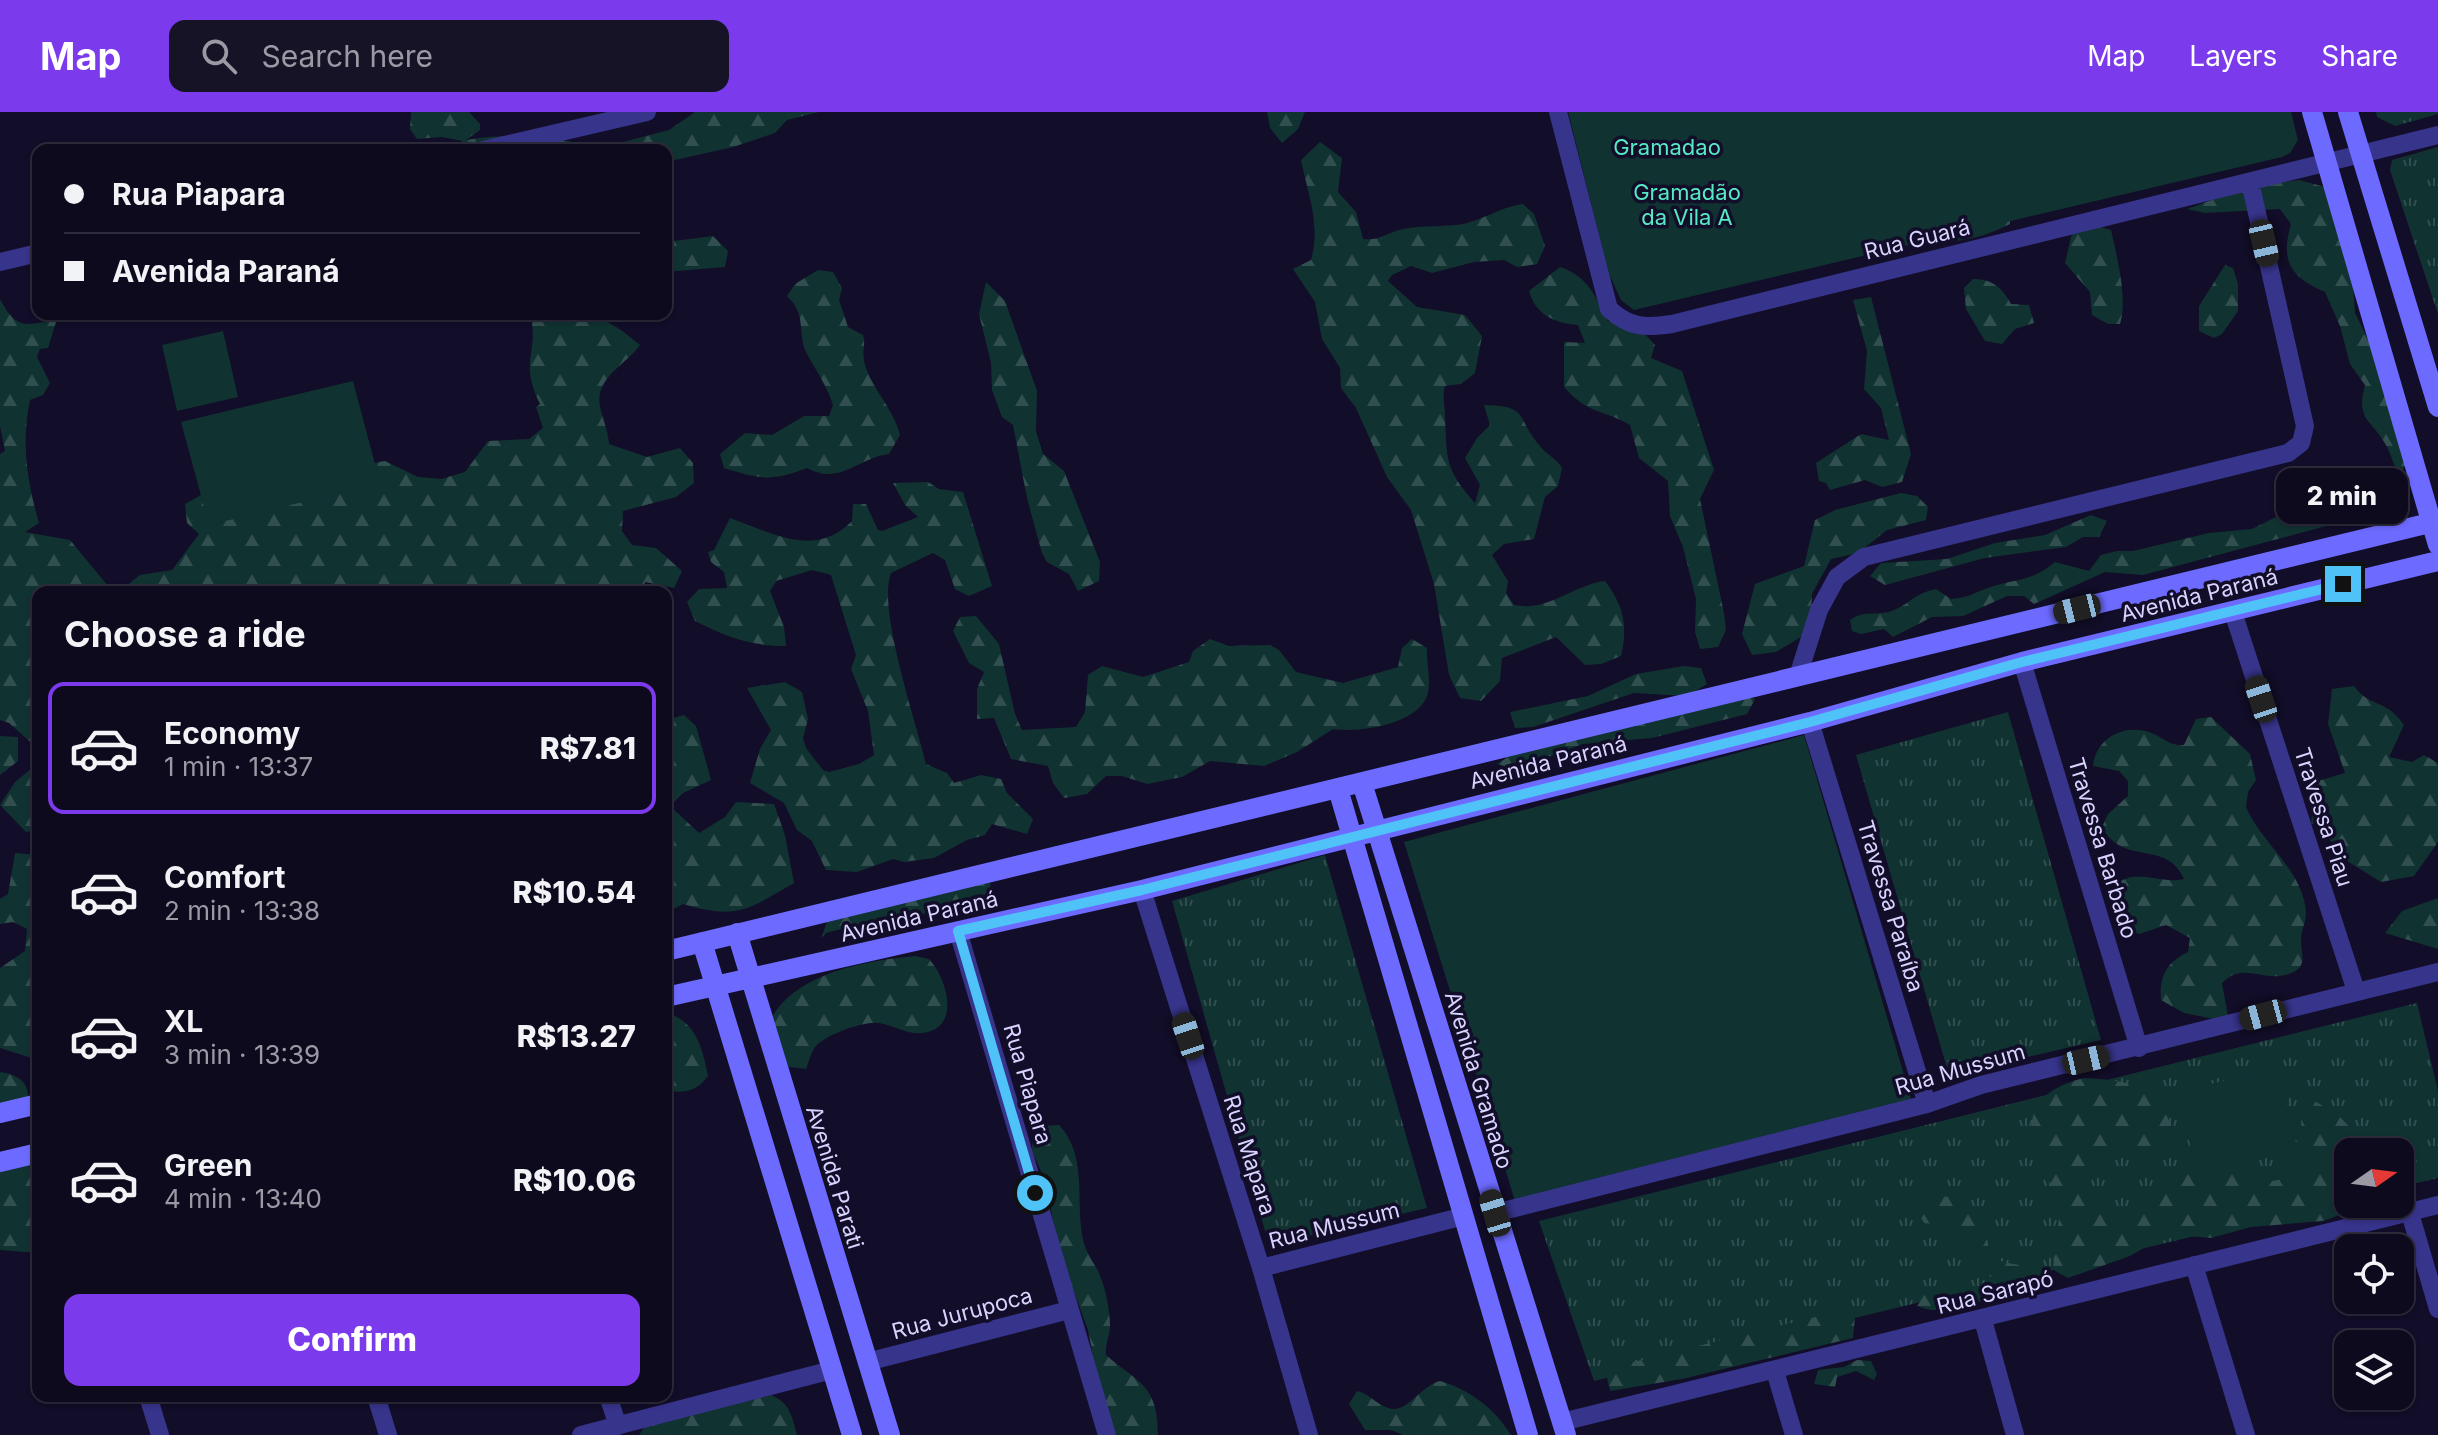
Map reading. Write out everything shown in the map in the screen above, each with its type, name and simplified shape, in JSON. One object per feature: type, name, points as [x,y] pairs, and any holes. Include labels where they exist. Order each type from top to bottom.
[{"type":"main road","points":[[2312,112],[2435,523],[2438,545]]},
{"type":"main road","points":[[2348,112],[2438,407]]},
{"type":"main road","name":"Avenida Paraná","points":[[672,950],[2435,523]]},
{"type":"main road","name":"Avenida Paraná","points":[[672,996],[1142,890],[1810,722],[2022,662],[2438,561]]},
{"type":"main road","name":"Avenida Gramado","points":[[1362,783],[1564,1429]]},
{"type":"main road","points":[[1338,789],[1528,1435]]},
{"type":"main road","name":"Avenida Parati","points":[[737,933],[890,1435]]},
{"type":"main road","points":[[702,942],[852,1435]]},
{"type":"main road","points":[[0,1113],[32,1105]]},
{"type":"main road","points":[[0,1162],[32,1154]]},
{"type":"street","points":[[509,144],[647,112]]},
{"type":"street","name":"Rua Guará","points":[[1558,112],[1609,309],[1625,323],[1643,327],[1672,324],[2438,135]]},
{"type":"street","points":[[1798,676],[1819,610],[1837,577],[1864,557],[2288,453],[2301,443],[2305,426],[2250,182]]},
{"type":"street","points":[[0,262],[32,254]]},
{"type":"street","name":"Travessa Piau","points":[[2233,612],[2356,991]]},
{"type":"street","name":"Travessa Barbado","points":[[2022,662],[2139,1048]]},
{"type":"street","name":"Travessa Paraíba","points":[[1810,722],[1927,1104]]},
{"type":"street","name":"Rua Mapara","points":[[1142,890],[1261,1268],[1309,1435]]},
{"type":"street","name":"Rua Piapara","points":[[958,931],[1107,1435]]},
{"type":"street","name":"Rua Mussum","points":[[1495,1213],[1927,1104],[1981,1085],[2438,972]]},
{"type":"street","name":"Rua Sarapó","points":[[2414,1212],[2438,1205]]},
{"type":"street","name":"Rua Mussum","points":[[1261,1268],[1464,1216]]},
{"type":"street","name":"Rua Sarapó","points":[[1564,1429],[1775,1371],[2389,1218]]},
{"type":"street","points":[[2411,1218],[2438,1309]]},
{"type":"street","points":[[2194,1265],[2246,1435]]},
{"type":"street","name":"Rua Jurupoca","points":[[867,1362],[1069,1310]]},
{"type":"street","points":[[1983,1320],[2015,1435]]},
{"type":"street","points":[[581,1435],[832,1370]]},
{"type":"street","points":[[1775,1371],[1794,1435]]},
{"type":"street","points":[[150,1402],[160,1435]]},
{"type":"street","points":[[378,1402],[388,1435]]},
{"type":"street","points":[[610,1402],[618,1426]]},
{"type":"green space","points":[[411,112],[469,112],[480,124],[480,130],[466,140],[531,136],[580,144],[461,144],[462,141],[442,137],[417,139],[410,129]]},
{"type":"green space","points":[[695,112],[819,112],[787,120],[775,133],[733,147],[672,161],[672,144],[616,144],[669,130]]},
{"type":"green space","points":[[1267,112],[1305,112],[1298,129],[1282,143],[1270,128]]},
{"type":"green space","name":"Gramadão da Vila A","points":[[1568,112],[2291,112],[2298,140],[2290,153],[2282,157],[1634,310],[1621,300],[1609,274]]},
{"type":"green space","points":[[2376,112],[2438,114],[2395,126],[2377,117]]},
{"type":"green space","points":[[1320,142],[1342,158],[1338,192],[1356,212],[1363,239],[1377,238],[1406,228],[1464,224],[1523,204],[1534,214],[1545,246],[1537,264],[1517,267],[1504,260],[1474,262],[1432,273],[1411,266],[1392,275],[1388,281],[1417,307],[1465,315],[1482,336],[1475,373],[1461,384],[1445,386],[1444,394],[1450,464],[1458,481],[1475,503],[1480,485],[1465,458],[1477,438],[1490,425],[1484,405],[1516,411],[1540,446],[1562,468],[1558,486],[1545,497],[1534,539],[1504,544],[1492,555],[1508,581],[1506,593],[1514,605],[1538,605],[1605,581],[1623,617],[1621,656],[1601,664],[1585,665],[1556,637],[1502,658],[1500,681],[1481,701],[1460,698],[1449,675],[1434,584],[1411,510],[1387,477],[1356,408],[1341,388],[1340,368],[1322,339],[1315,302],[1293,269],[1311,260],[1314,247],[1314,222],[1301,160]]},
{"type":"green space","points":[[2438,147],[2438,314],[2390,170],[2392,160]]},
{"type":"green space","points":[[2299,180],[2329,188],[2351,260],[2355,313],[2373,349],[2406,464],[2400,475],[2382,438],[2364,413],[2362,397],[2365,385],[2350,364],[2340,326],[2325,292],[2304,280],[2291,267],[2287,249],[2291,224],[2280,209],[2205,213],[2187,209],[2220,197],[2228,189]]},
{"type":"green space","points":[[2010,217],[2010,224],[1979,236],[1957,241],[1924,242]]},
{"type":"green space","points":[[2086,223],[2111,230],[2122,290],[2120,324],[2108,324],[2092,315],[2090,292],[2065,263],[2072,233]]},
{"type":"green space","points":[[713,236],[728,251],[725,267],[672,271],[672,241]]},
{"type":"green space","points":[[2225,265],[2233,268],[2238,284],[2238,311],[2222,334],[2214,338],[2199,331],[2199,306]]},
{"type":"green space","points":[[1560,267],[1584,281],[1608,321],[1641,330],[1655,345],[1651,358],[1682,371],[1714,470],[1700,499],[1724,613],[1726,630],[1718,647],[1700,649],[1695,632],[1696,599],[1683,547],[1670,516],[1668,481],[1639,458],[1630,425],[1581,403],[1564,387],[1564,342],[1585,343],[1578,325],[1561,322],[1541,312],[1529,291]]},
{"type":"green space","points":[[818,270],[833,272],[842,288],[839,300],[848,327],[863,335],[866,369],[900,435],[889,454],[839,473],[819,473],[807,468],[766,477],[724,468],[720,454],[745,433],[772,435],[804,416],[829,416],[833,405],[807,354],[800,317],[787,296],[795,284]]},
{"type":"green space","points":[[1973,279],[1996,285],[2011,304],[2029,305],[2034,323],[2015,329],[2002,344],[1985,341],[1966,309],[1964,288]]},
{"type":"green space","points":[[986,282],[1005,301],[1037,391],[1036,431],[1043,454],[1064,471],[1100,562],[1099,581],[1078,591],[1069,574],[1047,562],[1042,553],[1027,498],[1013,425],[1002,417],[992,390],[991,363],[979,314]]},
{"type":"green space","points":[[1871,297],[1911,454],[1902,482],[1882,487],[1865,480],[1830,490],[1826,483],[1819,481],[1816,463],[1861,434],[1889,440],[1881,408],[1864,389],[1867,351],[1853,300]]},
{"type":"green space","points":[[0,299],[17,321],[30,324],[57,320],[48,348],[40,349],[37,357],[50,383],[43,395],[30,400],[27,416],[27,462],[39,523],[25,532],[70,540],[108,586],[32,586],[32,743],[9,723],[0,720],[0,454],[5,451],[0,426]]},
{"type":"green space","points":[[531,320],[603,320],[640,345],[606,380],[599,397],[609,444],[647,457],[680,448],[693,463],[694,483],[676,497],[623,511],[622,531],[632,545],[656,548],[682,571],[674,588],[645,582],[644,586],[126,586],[140,575],[172,570],[199,534],[187,523],[185,504],[205,493],[385,461],[418,477],[441,479],[465,472],[488,441],[529,439],[543,428],[536,407],[540,404],[531,377]]},
{"type":"green space","points":[[223,331],[238,397],[177,411],[162,345]]},
{"type":"green space","points":[[353,381],[380,483],[209,525],[181,422]]},
{"type":"green space","points":[[928,482],[939,489],[963,492],[992,586],[969,596],[955,589],[945,560],[933,553],[891,573],[888,589],[893,637],[926,764],[947,773],[954,783],[981,775],[1001,779],[1007,793],[1033,819],[1027,834],[992,824],[985,835],[967,840],[934,858],[904,862],[893,859],[857,872],[826,870],[812,841],[797,830],[784,803],[750,783],[760,749],[771,730],[747,688],[785,682],[802,692],[808,719],[803,738],[806,748],[823,770],[829,772],[859,764],[874,755],[868,711],[851,669],[856,655],[831,575],[812,570],[776,581],[770,591],[784,627],[786,646],[739,640],[718,632],[695,621],[687,602],[699,589],[727,588],[724,572],[711,562],[708,552],[714,550],[730,518],[777,536],[808,541],[838,532],[852,521],[853,504],[866,504],[878,530],[882,531],[918,517],[905,505],[893,483]]},
{"type":"green space","points":[[2375,486],[2384,493],[2383,514],[2372,525],[2349,520],[2143,575],[2105,572],[2034,604],[2024,596],[2007,596],[1963,616],[1932,617],[1893,637],[1884,629],[1861,634],[1852,631],[1850,620],[1856,617],[1894,610],[1936,589],[1951,599],[1963,597],[2030,577],[2055,562],[2089,571],[2101,555],[2117,551],[2133,551],[2209,533],[2252,529],[2284,513],[2336,511]]},
{"type":"green space","points":[[1901,493],[1917,496],[1928,507],[1926,520],[1887,530],[1858,553],[1831,559],[1812,594],[1811,617],[1801,637],[1776,652],[1752,655],[1742,634],[1755,584],[1804,566],[1815,520],[1835,510]]},
{"type":"green space","points":[[2091,515],[2107,521],[2099,537],[2083,537],[2066,547],[1985,558],[1885,585],[1870,576],[1881,563],[1947,559],[1995,543],[2045,535]]},
{"type":"green space","points":[[976,616],[999,644],[1015,714],[1022,730],[1076,727],[1085,712],[1088,675],[1102,666],[1143,677],[1189,662],[1193,651],[1210,639],[1229,646],[1270,645],[1279,650],[1296,672],[1343,683],[1398,667],[1402,648],[1412,639],[1427,648],[1428,693],[1423,704],[1402,719],[1373,728],[1333,729],[1297,752],[1264,766],[1210,761],[1182,777],[1147,784],[1122,776],[1106,776],[1087,794],[1064,798],[1053,783],[1048,766],[1011,759],[994,718],[977,719],[977,689],[984,672],[969,663],[953,631],[960,617]]},
{"type":"green space","points":[[1684,666],[1701,668],[1707,684],[1687,696],[1634,693],[1533,727],[1515,728],[1510,712],[1588,696],[1636,674]]},
{"type":"green space","points":[[2354,686],[2366,698],[2390,710],[2404,725],[2389,757],[2412,762],[2424,755],[2438,763],[2438,842],[2414,876],[2381,882],[2339,856],[2321,824],[2311,824],[2315,782],[2345,773],[2328,724],[2332,689]]},
{"type":"green space","points":[[1738,694],[1755,699],[1747,714],[1652,738],[1583,744],[1515,769],[1497,764],[1511,755]]},
{"type":"green space","points":[[2008,712],[2101,1040],[1949,1075],[1856,755]]},
{"type":"green space","points":[[684,715],[696,726],[711,780],[683,793],[672,804],[672,718]]},
{"type":"green space","points":[[2211,717],[2250,754],[2256,780],[2248,792],[2246,807],[2298,884],[2306,913],[2301,937],[2302,960],[2298,969],[2276,976],[2237,974],[2222,983],[2229,1022],[2184,1013],[2161,1000],[2163,977],[2175,960],[2188,952],[2190,938],[2166,925],[2139,934],[2126,928],[2114,886],[2131,877],[2184,879],[2167,860],[2121,846],[2111,839],[2102,827],[2108,814],[2128,796],[2128,781],[2119,771],[2093,766],[2099,748],[2120,732],[2149,732],[2170,743],[2184,745],[2196,719]]},
{"type":"green space","points":[[1804,735],[1912,1102],[1515,1201],[1404,842]]},
{"type":"green space","points":[[0,736],[18,737],[18,761],[0,775]]},
{"type":"green space","points":[[32,768],[32,831],[26,832],[0,805],[15,782]]},
{"type":"green space","points":[[736,802],[774,804],[785,835],[794,883],[741,910],[717,911],[683,904],[672,910],[672,808],[699,833],[725,817]]},
{"type":"green space","points":[[15,853],[32,854],[32,1058],[0,1048],[0,968],[25,951],[27,929],[13,922],[0,924],[0,899],[8,894]]},
{"type":"green space","points":[[1325,855],[1427,1208],[1269,1245],[1172,901]]},
{"type":"green space","points":[[990,881],[992,898],[944,907],[895,923],[860,924],[826,933],[821,938],[827,922],[856,911]]},
{"type":"green space","points":[[2438,898],[2438,949],[2385,933],[2402,911]]},
{"type":"green space","points":[[915,956],[929,959],[936,967],[945,990],[947,1013],[935,1029],[917,1033],[879,1023],[864,1024],[821,1041],[806,1069],[790,1067],[776,1059],[771,1019],[798,990],[834,972],[875,961]]},
{"type":"green space","points":[[2417,1003],[2438,1091],[2438,1178],[2414,1184],[2414,1138],[2334,1138],[2334,1202],[1594,1381],[1539,1221]]},
{"type":"green space","points":[[672,1015],[685,1022],[696,1037],[708,1076],[690,1090],[672,1091]]},
{"type":"green space","points":[[2277,1067],[2297,1147],[2197,1172],[2177,1093]]},
{"type":"green space","points":[[0,1072],[21,1080],[27,1088],[28,1099],[0,1110]]},
{"type":"green space","points":[[2084,1078],[2132,1085],[2154,1097],[2170,1122],[2176,1140],[2170,1151],[2113,1149],[2094,1164],[2084,1180],[2095,1204],[2126,1209],[2153,1203],[2157,1193],[2173,1175],[2207,1159],[2230,1158],[2267,1182],[2295,1177],[2305,1167],[2300,1109],[2311,1099],[2337,1114],[2360,1138],[2334,1138],[2334,1217],[2323,1221],[2251,1227],[2211,1238],[2167,1234],[2130,1256],[2068,1278],[2055,1271],[2059,1205],[2032,1137],[2035,1110],[2052,1091]]},
{"type":"green space","points":[[1059,1125],[1075,1153],[1082,1234],[1107,1298],[1110,1326],[1106,1355],[1137,1379],[1150,1395],[1158,1435],[1108,1435],[1088,1330],[1061,1256],[1044,1178],[1032,1151],[1033,1137],[1043,1126]]},
{"type":"green space","points":[[32,1164],[32,1253],[0,1250],[0,1168]]},
{"type":"green space","points":[[1937,1196],[1966,1198],[1985,1226],[1990,1256],[2044,1274],[2035,1286],[2019,1286],[1993,1278],[1974,1262],[1951,1227],[1924,1223],[1917,1211],[1924,1199]]},
{"type":"green space","points":[[1982,1285],[1990,1295],[1965,1307],[1935,1310],[1917,1306],[1925,1294],[1954,1295]]},
{"type":"green space","points":[[1856,1307],[1853,1338],[1682,1379],[1610,1391],[1605,1369]]},
{"type":"green space","points":[[1857,1360],[1871,1361],[1877,1374],[1874,1380],[1856,1371],[1837,1377],[1835,1387],[1814,1384],[1818,1370],[1844,1367]]},
{"type":"green space","points":[[1440,1381],[1480,1401],[1511,1435],[1403,1435],[1391,1430],[1365,1430],[1349,1404],[1357,1391],[1387,1408],[1398,1409]]},
{"type":"green space","points":[[771,1395],[786,1406],[797,1435],[639,1435],[645,1426]]},
{"type":"route","points":[[1035,1193],[958,931],[1142,890],[1810,722],[2022,662],[2343,584]]},
{"type":"park label","name":"Gramadao","points":[[1667,147]]}]
